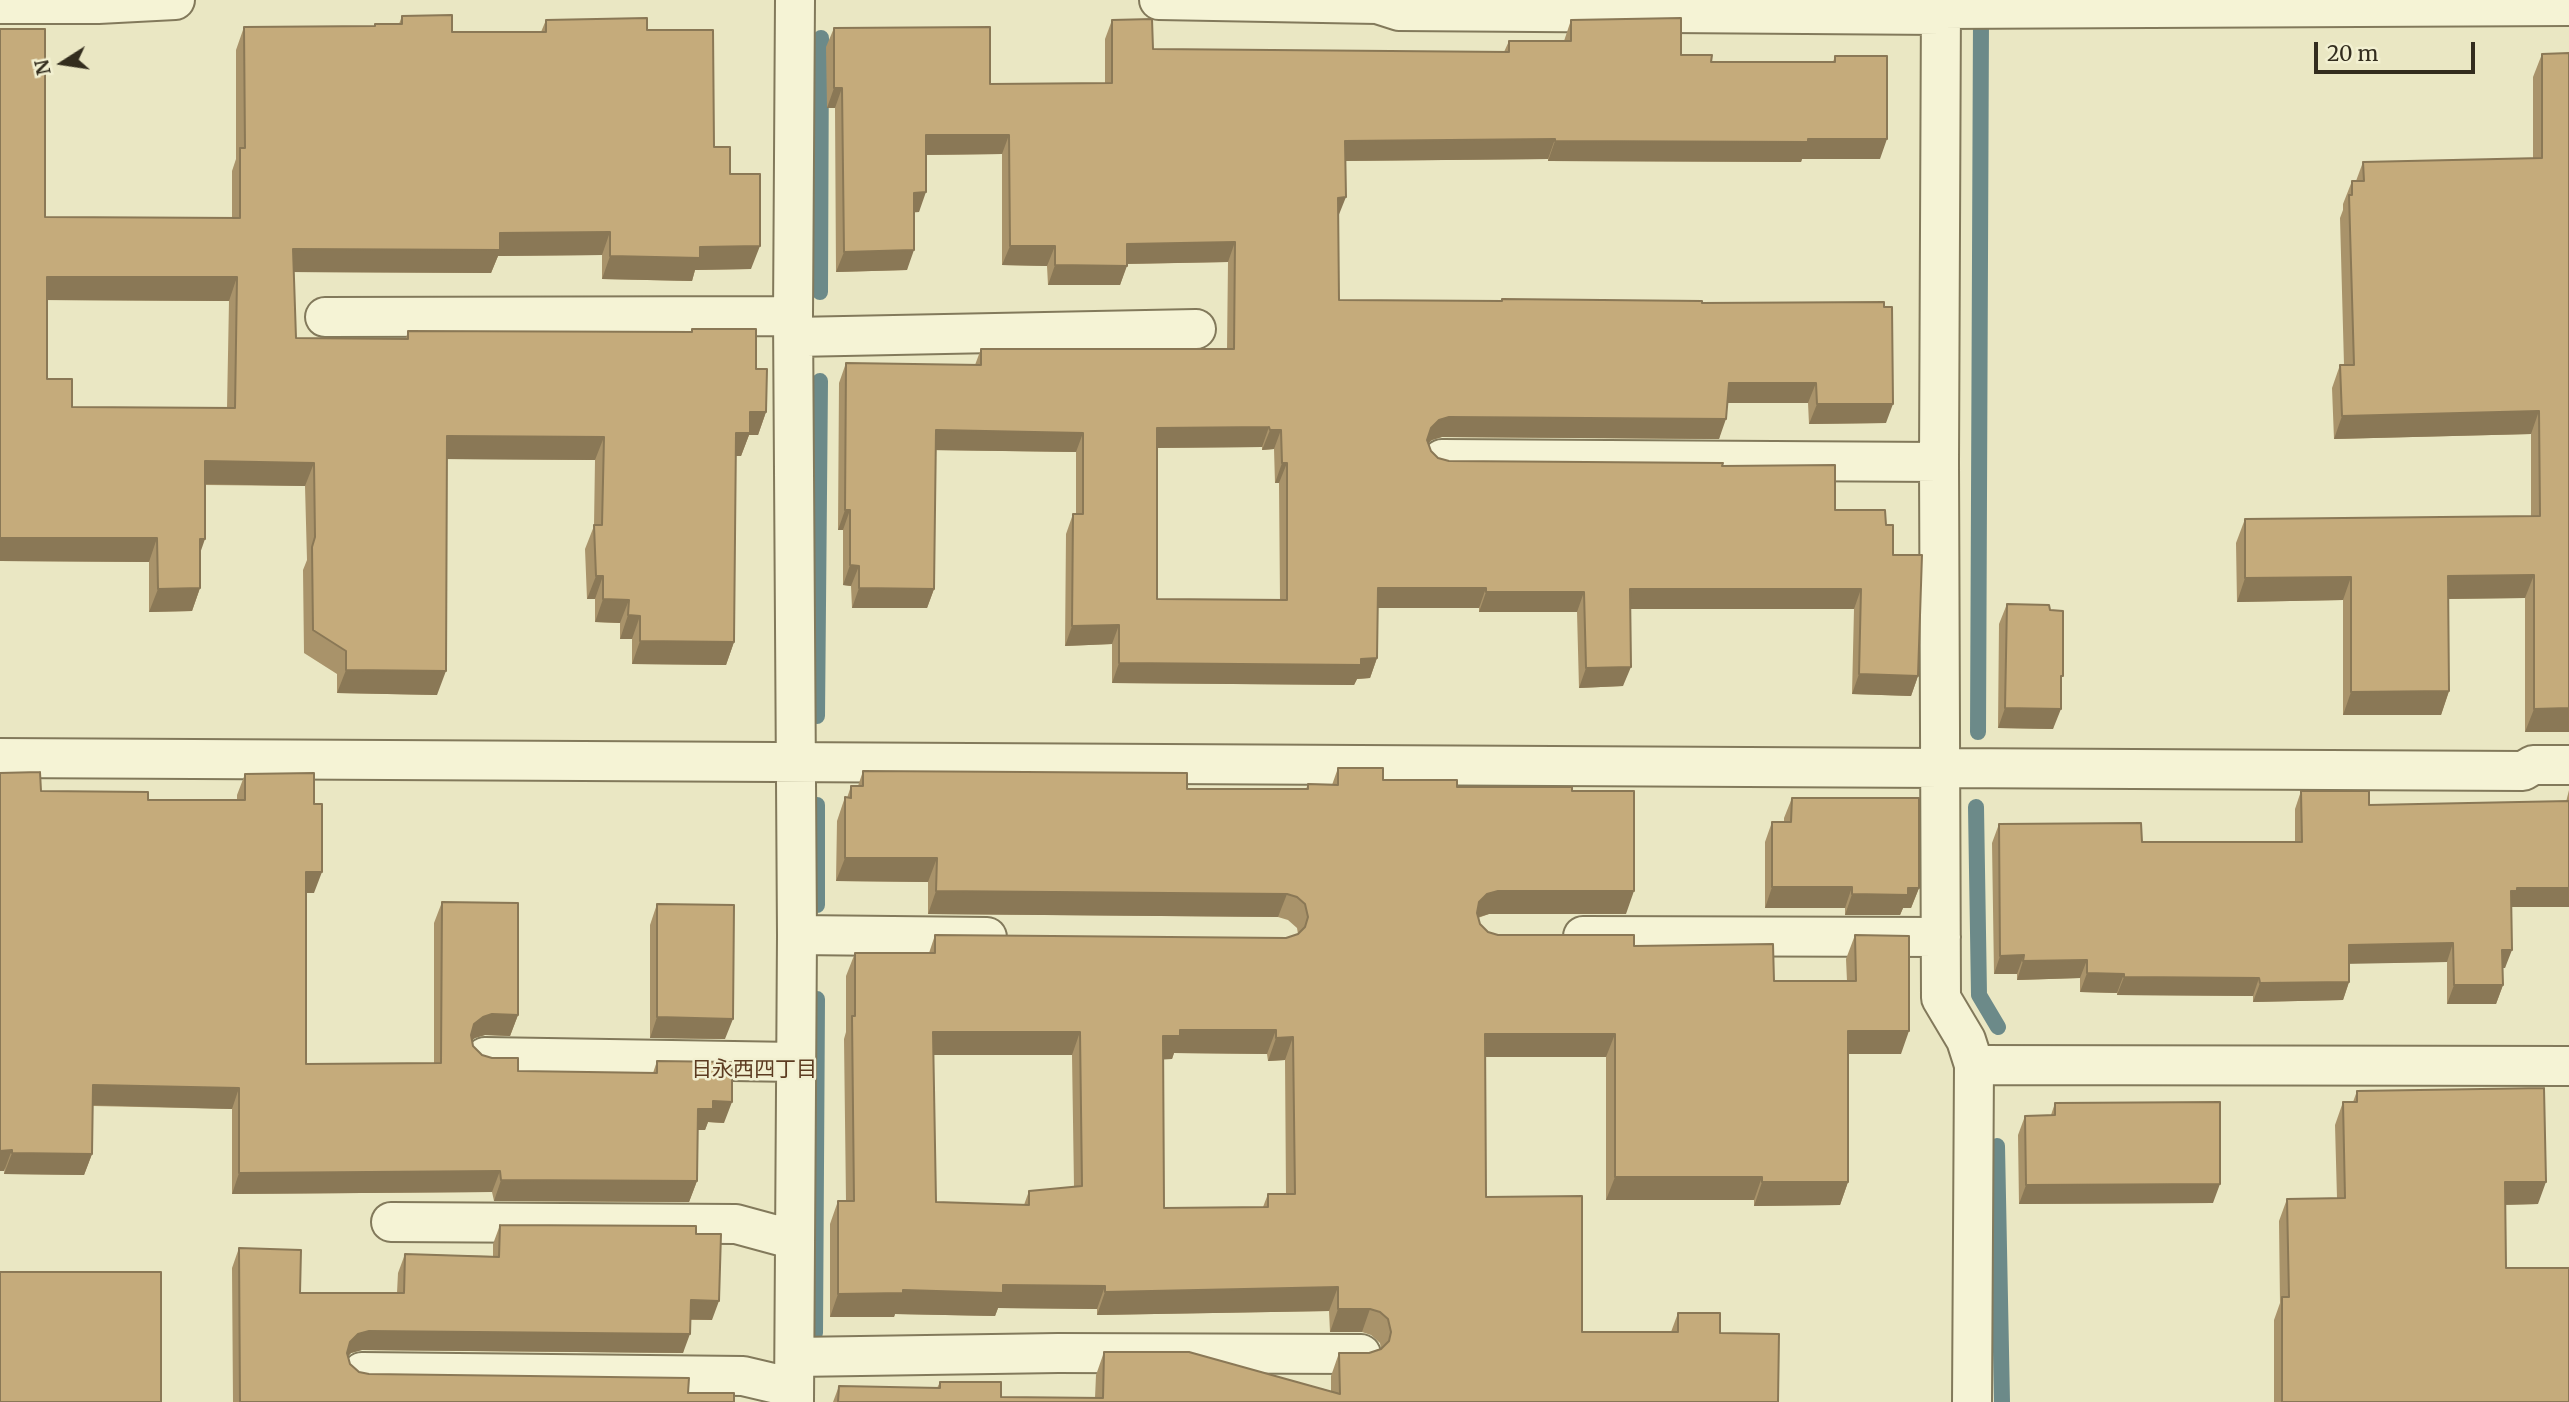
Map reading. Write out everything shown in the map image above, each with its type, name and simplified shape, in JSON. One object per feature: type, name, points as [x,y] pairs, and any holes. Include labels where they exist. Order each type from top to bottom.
[{"type":"street","points":[[0,4],[98,4],[176,0]]},
{"type":"street","points":[[794,0],[797,935],[794,1382]]},
{"type":"street","points":[[1159,0],[1377,4],[1399,11],[2569,6]]},
{"type":"street","points":[[1941,8],[1941,998],[1966,1040],[1974,1065],[1972,1402]]},
{"type":"street","points":[[326,317],[794,326],[1196,329]]},
{"type":"street","points":[[1442,459],[1939,462]]},
{"type":"street","points":[[0,758],[2523,771],[2533,765],[2569,765]]},
{"type":"street","points":[[797,935],[1017,937]]},
{"type":"street","points":[[1545,936],[1941,937]]},
{"type":"street","points":[[485,1057],[795,1062]]},
{"type":"street","points":[[1974,1065],[2569,1066]]},
{"type":"street","points":[[391,1222],[736,1224],[795,1240]]},
{"type":"street","points":[[362,1372],[743,1376],[794,1382],[1058,1353],[1361,1354]]},
{"type":"building","points":[[452,15],[452,32],[546,32],[546,20],[647,18],[647,30],[713,30],[714,147],[730,147],[730,174],[760,174],[760,246],[700,247],[700,258],[610,256],[610,232],[500,233],[500,250],[293,249],[296,338],[408,339],[408,331],[692,332],[692,329],[756,329],[756,369],[767,369],[766,412],[750,412],[750,433],[736,433],[734,642],[640,641],[640,616],[628,615],[629,600],[603,599],[603,576],[596,576],[594,525],[602,525],[604,437],[447,436],[446,671],[346,670],[346,651],[313,630],[314,463],[205,461],[205,539],[200,539],[200,588],[158,589],[157,538],[0,538],[0,29],[45,29],[45,217],[240,218],[240,148],[245,148],[244,27],[375,26],[402,24],[402,16]],"holes":[[[47,277],[237,277],[235,408],[72,407],[72,379],[47,379]]]},
{"type":"building","points":[[1681,18],[1681,55],[1712,55],[1711,62],[1835,62],[1835,56],[1887,56],[1887,139],[1808,139],[1808,142],[1555,139],[1345,141],[1346,197],[1338,198],[1339,300],[1884,302],[1884,307],[1892,307],[1893,404],[1817,404],[1816,383],[1729,383],[1726,419],[1449,417],[1439,420],[1431,428],[1427,440],[1431,451],[1438,458],[1449,461],[1723,463],[1722,466],[1835,465],[1835,510],[1885,510],[1886,525],[1893,525],[1893,555],[1922,555],[1918,676],[1859,674],[1861,589],[1630,589],[1631,667],[1586,668],[1584,592],[1486,592],[1486,588],[1378,588],[1377,658],[1361,659],[1361,665],[1119,663],[1119,625],[1072,626],[1073,514],[1083,514],[1083,433],[936,430],[934,589],[859,588],[859,566],[850,565],[850,510],[845,510],[846,363],[981,365],[981,349],[1234,349],[1235,242],[1127,244],[1127,266],[1055,265],[1055,246],[1010,246],[1009,135],[926,135],[926,192],[914,193],[914,250],[844,252],[842,88],[834,88],[834,28],[990,27],[990,84],[1112,83],[1112,20],[1152,19],[1153,49],[1509,52],[1509,41],[1571,41],[1571,20]],"holes":[[[1269,427],[1270,430],[1281,430],[1282,463],[1287,463],[1287,600],[1157,599],[1157,428]]]},
{"type":"building","points":[[2569,53],[2569,708],[2534,709],[2534,575],[2448,576],[2449,691],[2351,692],[2351,577],[2245,578],[2245,519],[2540,516],[2539,411],[2342,416],[2340,365],[2354,365],[2349,195],[2352,195],[2352,181],[2364,181],[2363,162],[2542,158],[2542,54]]},
{"type":"building","points":[[2007,604],[2049,605],[2050,610],[2063,611],[2061,709],[2005,708]]},
{"type":"building","points":[[1338,768],[1383,768],[1383,780],[1457,780],[1457,787],[1572,787],[1572,791],[1634,791],[1634,891],[1498,891],[1487,894],[1479,902],[1477,913],[1480,924],[1488,932],[1498,935],[1634,935],[1634,946],[1773,944],[1774,981],[1856,981],[1855,935],[1909,936],[1909,1031],[1848,1031],[1848,1182],[1762,1182],[1762,1177],[1615,1177],[1615,1034],[1485,1034],[1486,1197],[1582,1196],[1582,1332],[1678,1332],[1678,1313],[1720,1313],[1720,1333],[1779,1334],[1778,1402],[838,1402],[839,1386],[940,1388],[940,1382],[1001,1382],[1001,1397],[1103,1398],[1104,1352],[1189,1352],[1340,1394],[1339,1353],[1369,1353],[1381,1349],[1389,1341],[1391,1332],[1388,1319],[1380,1312],[1370,1309],[1338,1309],[1338,1287],[1105,1292],[1105,1286],[1003,1285],[1003,1293],[903,1290],[903,1293],[838,1294],[838,1201],[854,1201],[852,1016],[855,1016],[855,953],[935,953],[935,935],[1286,938],[1298,934],[1305,927],[1308,917],[1305,904],[1297,897],[1287,894],[936,891],[937,858],[845,858],[845,797],[851,798],[851,786],[863,786],[863,771],[1187,773],[1187,789],[1308,789],[1308,784],[1338,785]],"holes":[[[1180,1030],[1276,1030],[1276,1038],[1293,1037],[1295,1194],[1268,1194],[1268,1207],[1164,1208],[1163,1036],[1180,1036]],[[933,1032],[1080,1032],[1082,1186],[1029,1191],[1029,1205],[936,1202]]]},
{"type":"building","points":[[40,772],[41,791],[148,792],[148,800],[245,800],[245,774],[314,773],[314,804],[322,804],[322,872],[306,872],[306,1064],[441,1063],[442,902],[518,903],[518,1015],[492,1014],[483,1017],[474,1024],[471,1035],[473,1046],[482,1055],[492,1058],[518,1058],[518,1071],[657,1073],[657,1061],[732,1062],[732,1102],[713,1101],[713,1109],[698,1109],[697,1181],[501,1180],[500,1171],[239,1173],[239,1088],[93,1085],[92,1154],[0,1151],[0,773]]},
{"type":"building","points":[[2301,791],[2369,791],[2369,805],[2569,801],[2569,888],[2517,888],[2517,891],[2511,891],[2512,950],[2502,950],[2503,985],[2454,985],[2453,943],[2349,945],[2349,982],[2260,983],[2259,978],[2124,977],[2124,974],[2087,973],[2087,960],[2023,961],[2024,955],[2000,956],[1999,824],[2141,823],[2142,842],[2302,842]]},
{"type":"building","points":[[1792,798],[1919,798],[1919,888],[1908,888],[1908,895],[1852,894],[1852,887],[1772,887],[1772,822],[1791,822]]},
{"type":"building","points":[[657,904],[734,905],[733,1019],[657,1017]]},
{"type":"building","points":[[2544,1088],[2546,1182],[2505,1182],[2506,1268],[2569,1268],[2569,1402],[2282,1402],[2282,1297],[2289,1297],[2287,1199],[2345,1198],[2343,1102],[2357,1102],[2357,1091]]},
{"type":"building","points":[[2220,1102],[2220,1184],[2026,1185],[2025,1116],[2055,1115],[2055,1103]]},
{"type":"building","points":[[500,1225],[696,1226],[696,1234],[721,1234],[719,1301],[691,1300],[690,1334],[369,1331],[358,1334],[350,1342],[347,1353],[350,1364],[359,1372],[369,1374],[689,1378],[688,1393],[734,1393],[734,1402],[240,1402],[239,1248],[301,1250],[300,1293],[404,1293],[405,1254],[499,1257]]},
{"type":"building","points":[[0,1272],[161,1272],[161,1402],[0,1402]]},
{"type":"waterway","points":[[1978,732],[1981,19]]},
{"type":"waterway","points":[[820,292],[821,38]]},
{"type":"waterway","points":[[817,716],[820,381]]},
{"type":"waterway","points":[[817,805],[817,905]]},
{"type":"waterway","points":[[1976,807],[1979,995],[1998,1027]]},
{"type":"waterway","points":[[815,1333],[817,999]]},
{"type":"waterway","points":[[1997,1146],[2002,1402]]},
{"type":"district","name":"日永西四丁目","points":[[754,1070]]}]
